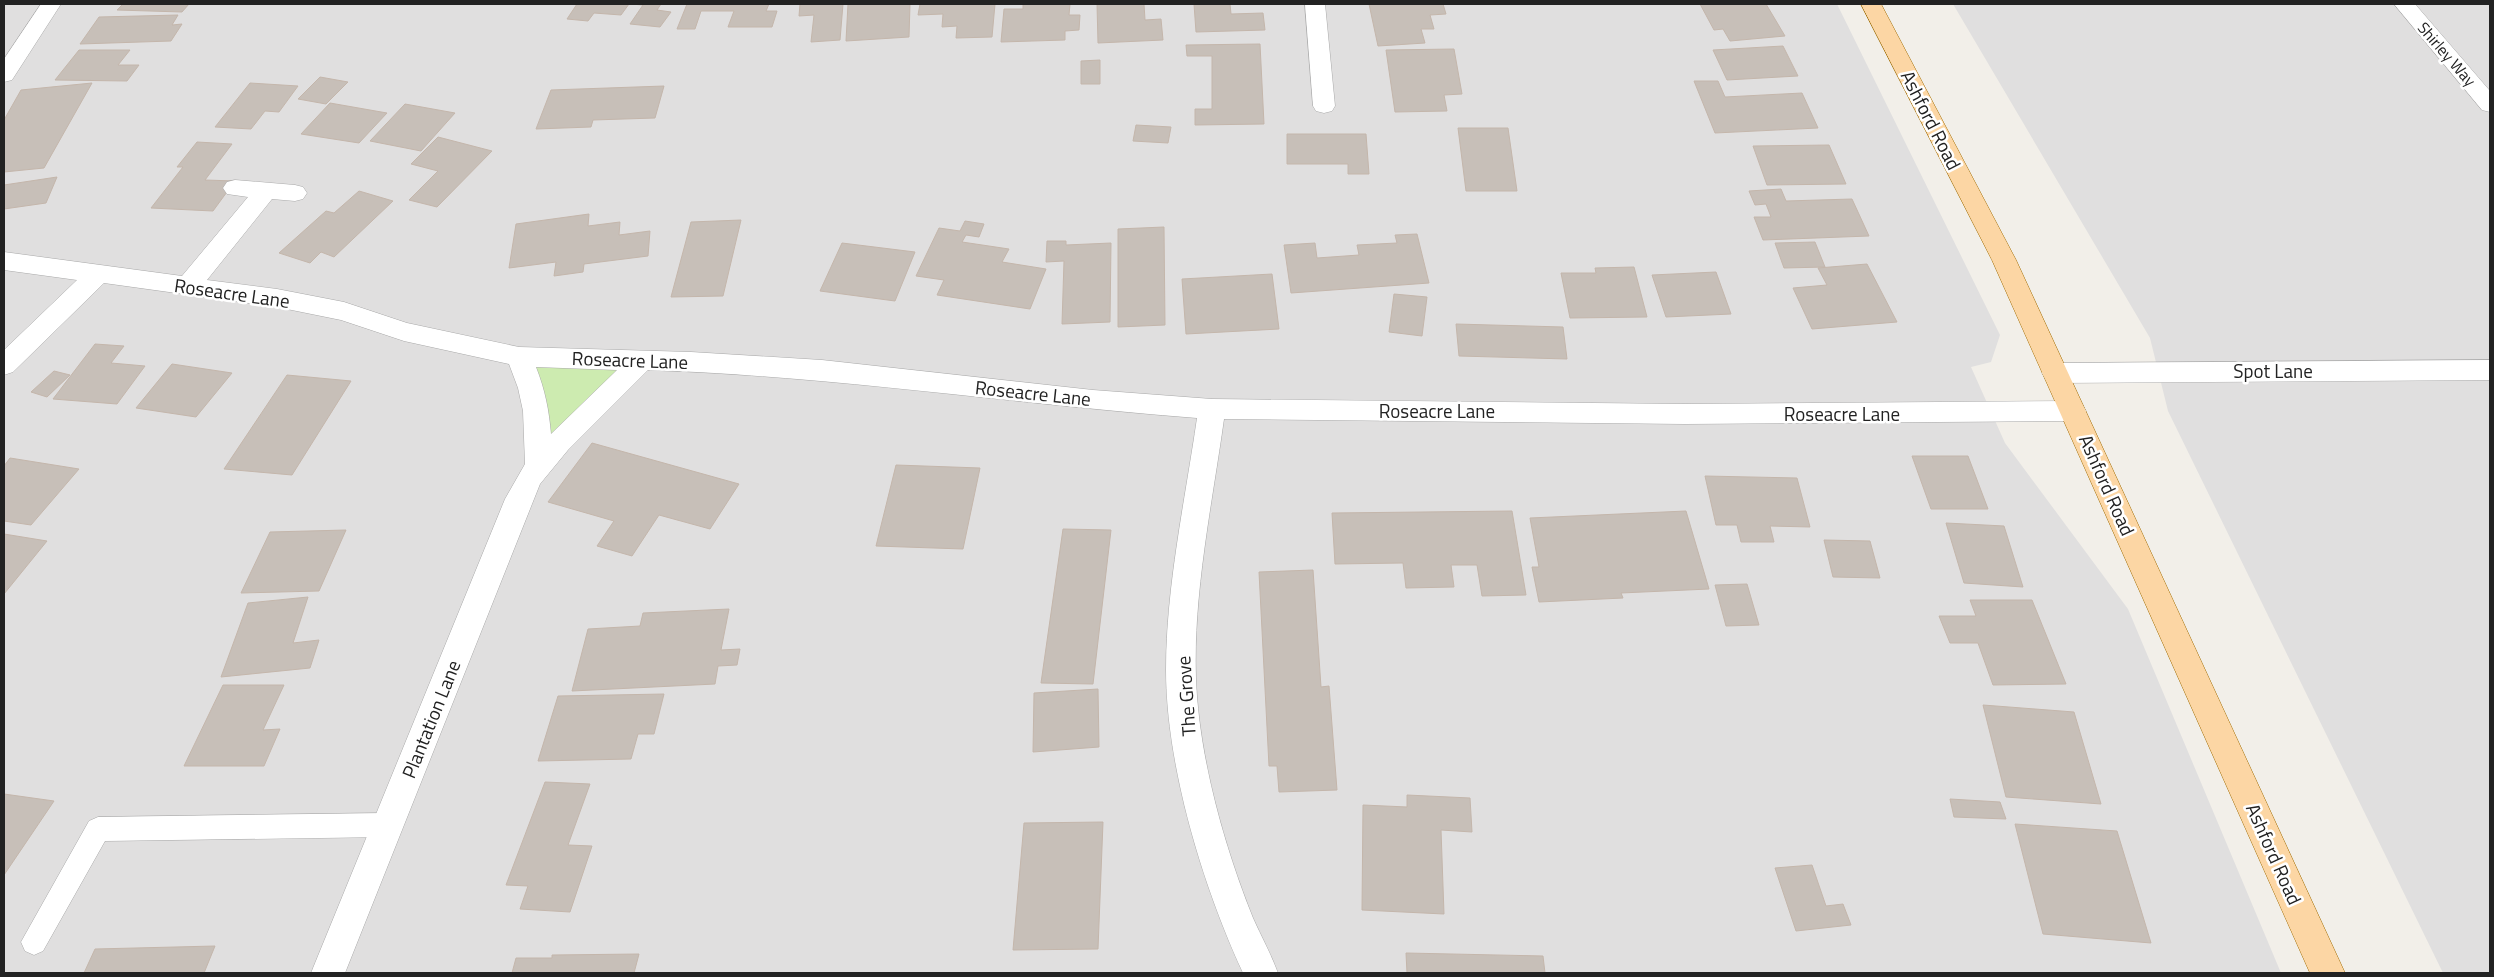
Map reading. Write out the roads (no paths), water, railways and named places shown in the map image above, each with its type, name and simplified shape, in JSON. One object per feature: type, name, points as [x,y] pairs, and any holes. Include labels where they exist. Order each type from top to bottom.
[{"type":"main road","name":"Ashford Road","points":[[1871,4],[2004,260],[2328,973]]},
{"type":"street","points":[[4,75],[51,4]]},
{"type":"street","points":[[1315,4],[1324,106]]},
{"type":"street","name":"Shirley Way","points":[[2404,4],[2490,105]]},
{"type":"street","points":[[235,188],[295,193]]},
{"type":"street","points":[[186,286],[266,191]]},
{"type":"street","name":"Roseacre Lane","points":[[4,261],[277,298],[344,311],[404,332],[519,357],[643,360],[822,370],[1093,400],[1212,409],[1685,414],[2073,412]]},
{"type":"street","points":[[4,364],[97,275]]},
{"type":"street","points":[[519,357],[531,388],[536,411],[539,467]]},
{"type":"street","name":"Plantation Lane","points":[[328,973],[519,499],[530,478],[559,443],[643,360]]},
{"type":"street","name":"Spot Lane","points":[[2055,373],[2490,370]]},
{"type":"street","name":"The Grove","points":[[1212,409],[1186,596],[1181,669],[1186,733],[1210,840],[1228,901],[1261,973]]},
{"type":"lane","points":[[34,942],[98,829],[388,824]]}]
